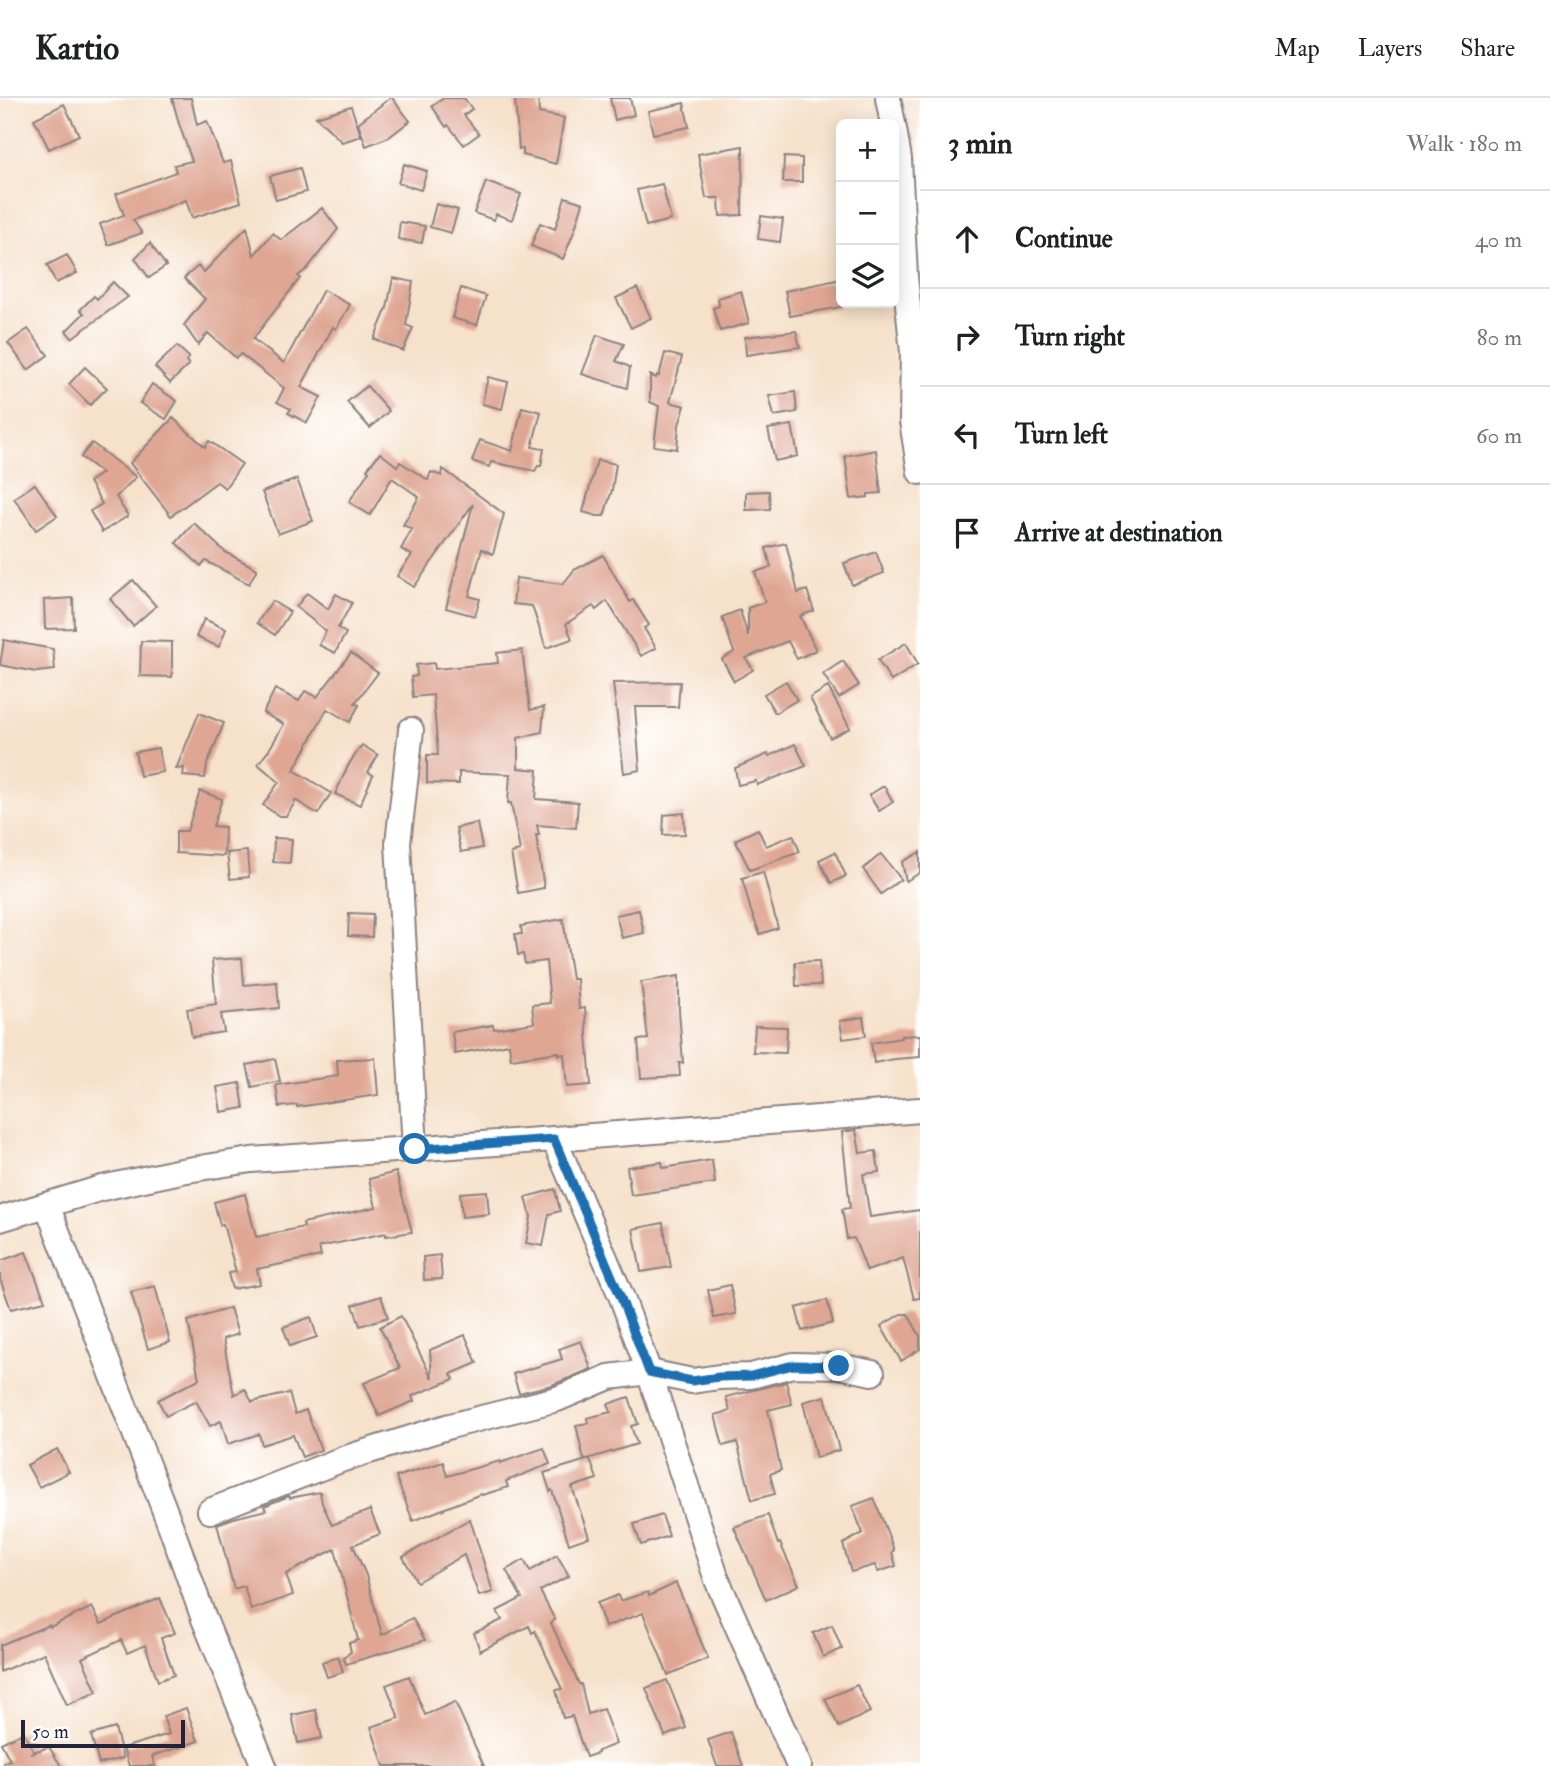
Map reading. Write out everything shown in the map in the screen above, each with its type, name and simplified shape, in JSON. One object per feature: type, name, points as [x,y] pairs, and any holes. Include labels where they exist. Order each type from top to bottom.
[{"type":"street","points":[[888,98],[892,119]]},
{"type":"street","points":[[899,154],[905,277],[913,352],[912,421],[920,472]]},
{"type":"street","points":[[411,730],[398,843],[415,1149]]},
{"type":"street","points":[[0,1219],[102,1188],[181,1171],[251,1160],[920,1110]]},
{"type":"street","points":[[554,1139],[649,1372],[717,1580],[799,1766]]},
{"type":"street","points":[[47,1205],[172,1527],[204,1619],[264,1766]]},
{"type":"street","points":[[210,1511],[356,1455],[482,1417],[556,1399],[609,1377],[649,1372],[692,1381],[751,1376],[793,1365],[839,1366],[872,1373]]},
{"type":"building","points":[[172,98],[191,98],[197,125],[207,121],[223,163],[231,161],[241,202],[192,218],[186,200],[133,220],[142,233],[108,245],[100,224],[124,215],[116,194],[176,172],[174,165],[192,161]]},
{"type":"building","points":[[390,98],[410,121],[389,137],[366,146],[358,123]]},
{"type":"building","points":[[444,98],[464,98],[472,109],[464,115],[479,134],[464,145],[448,125],[446,127],[432,106]]},
{"type":"building","points":[[538,98],[539,113],[564,118],[556,164],[523,155],[523,149],[519,149],[515,100]]},
{"type":"building","points":[[610,98],[630,98],[634,115],[615,120]]},
{"type":"building","points":[[684,103],[689,127],[653,134],[648,111]]},
{"type":"building","points":[[64,104],[79,135],[49,149],[34,119]]},
{"type":"building","points":[[351,106],[361,136],[342,142],[316,117]]},
{"type":"building","points":[[743,146],[742,215],[720,216],[719,198],[706,198],[698,154]]},
{"type":"building","points":[[784,157],[802,158],[802,182],[783,182]]},
{"type":"building","points":[[404,164],[427,171],[421,190],[398,183]]},
{"type":"building","points":[[300,168],[306,192],[276,200],[270,176]]},
{"type":"building","points":[[486,182],[521,194],[512,220],[496,214],[494,220],[474,213]]},
{"type":"building","points":[[662,184],[671,220],[646,226],[637,190]]},
{"type":"building","points":[[565,197],[583,203],[563,259],[531,246],[540,223],[555,229]]},
{"type":"building","points":[[436,204],[458,210],[451,233],[430,227]]},
{"type":"building","points":[[322,208],[338,229],[307,269],[298,276],[300,278],[253,339],[284,363],[323,290],[350,305],[336,329],[333,327],[301,387],[321,397],[307,423],[288,413],[291,409],[277,402],[284,388],[241,354],[236,358],[208,333],[198,345],[184,325],[205,299],[184,278],[198,266],[204,272],[247,227],[254,255],[273,233],[281,240]]},
{"type":"building","points":[[761,216],[783,219],[780,242],[758,239]]},
{"type":"building","points":[[400,222],[425,226],[422,243],[398,239]]},
{"type":"building","points":[[150,243],[166,266],[149,278],[135,258]]},
{"type":"building","points":[[67,255],[77,273],[56,283],[47,265]]},
{"type":"building","points":[[393,278],[413,282],[406,325],[413,328],[403,351],[374,339],[387,308]]},
{"type":"building","points":[[836,280],[836,308],[790,316],[785,291]]},
{"type":"building","points":[[113,282],[128,297],[72,338],[66,331],[84,313],[80,310],[94,296],[97,299]]},
{"type":"building","points":[[461,288],[486,296],[477,325],[452,318]]},
{"type":"building","points":[[637,288],[651,318],[631,328],[616,298]]},
{"type":"building","points":[[741,291],[749,323],[720,331],[713,308],[719,306],[718,298]]},
{"type":"building","points":[[28,329],[48,355],[28,370],[8,343]]},
{"type":"building","points":[[796,331],[800,347],[746,355],[745,337]]},
{"type":"building","points":[[597,335],[624,344],[616,361],[630,367],[627,388],[582,374]]},
{"type":"building","points":[[177,346],[189,357],[186,361],[189,365],[170,383],[155,367]]},
{"type":"building","points":[[665,353],[682,357],[670,402],[685,406],[679,425],[677,449],[654,446],[659,406],[650,402],[650,375],[656,378],[659,376]]},
{"type":"building","points":[[85,367],[107,388],[90,405],[69,384]]},
{"type":"building","points":[[488,377],[508,382],[502,409],[482,404]]},
{"type":"building","points":[[152,384],[177,401],[166,419],[140,403]]},
{"type":"building","points":[[367,386],[389,411],[370,428],[347,402]]},
{"type":"building","points":[[795,392],[797,412],[774,416],[769,396]]},
{"type":"building","points":[[522,407],[541,412],[532,447],[544,449],[541,466],[535,471],[491,462],[489,467],[472,461],[480,440],[512,451]]},
{"type":"building","points":[[173,418],[205,447],[209,441],[242,464],[225,488],[217,482],[171,516],[130,463]]},
{"type":"building","points":[[792,425],[798,456],[775,461],[768,429]]},
{"type":"building","points":[[92,443],[136,477],[116,497],[128,516],[102,532],[90,511],[102,504],[89,482],[102,473],[81,457]]},
{"type":"building","points":[[876,450],[881,493],[851,499],[845,456]]},
{"type":"building","points":[[380,453],[397,466],[400,462],[428,480],[431,472],[442,476],[443,469],[504,514],[493,554],[482,549],[469,596],[480,599],[475,616],[446,608],[473,504],[414,587],[397,576],[412,555],[401,549],[412,529],[403,525],[419,497],[392,478],[370,515],[349,502],[369,471],[367,469]]},
{"type":"building","points":[[597,460],[616,464],[604,516],[583,512]]},
{"type":"building","points":[[297,479],[313,521],[278,534],[262,492]]},
{"type":"building","points":[[35,484],[57,516],[36,530],[14,498]]},
{"type":"building","points":[[769,491],[770,509],[746,510],[746,492]]},
{"type":"building","points":[[194,523],[225,552],[257,569],[249,584],[206,561],[201,566],[176,543]]},
{"type":"building","points":[[786,543],[798,593],[807,590],[814,611],[800,616],[816,650],[797,659],[788,641],[746,658],[753,670],[734,681],[722,659],[734,652],[722,617],[740,610],[748,636],[748,608],[765,602],[755,572],[771,567],[766,548]]},
{"type":"building","points":[[876,552],[884,573],[852,585],[844,563]]},
{"type":"building","points":[[603,555],[630,602],[633,600],[649,625],[644,628],[656,648],[641,656],[607,601],[596,610],[593,606],[566,624],[572,639],[546,648],[532,606],[513,604],[516,578],[563,584],[574,570]]},
{"type":"building","points":[[133,580],[156,606],[133,626],[110,599]]},
{"type":"building","points":[[307,593],[328,609],[336,594],[352,603],[338,628],[346,633],[335,653],[319,645],[326,631],[296,607]]},
{"type":"building","points":[[73,598],[74,628],[45,629],[44,600]]},
{"type":"building","points":[[272,601],[290,612],[275,635],[257,623]]},
{"type":"building","points":[[204,619],[226,629],[219,647],[196,637]]},
{"type":"building","points":[[4,640],[53,649],[55,670],[36,672],[0,665]]},
{"type":"building","points":[[141,641],[172,642],[172,677],[140,676]]},
{"type":"building","points":[[906,643],[918,664],[891,681],[878,660]]},
{"type":"building","points":[[522,650],[530,710],[544,707],[542,732],[518,738],[518,768],[538,770],[536,799],[578,802],[576,828],[537,825],[544,888],[518,893],[511,853],[520,851],[511,803],[508,803],[510,774],[459,772],[459,784],[427,783],[427,755],[438,755],[433,695],[413,697],[411,677],[417,676],[416,665],[434,663],[435,669],[498,663],[497,653]]},
{"type":"building","points":[[351,653],[378,673],[355,703],[359,705],[350,722],[327,709],[294,770],[331,793],[318,814],[295,800],[286,816],[279,816],[263,805],[279,782],[258,764],[284,724],[263,713],[275,689],[299,701],[305,691],[317,697]]},
{"type":"building","points":[[843,661],[859,685],[839,698],[823,674]]},
{"type":"building","points":[[786,681],[797,700],[775,713],[764,694]]},
{"type":"building","points":[[680,682],[678,707],[635,707],[640,770],[624,773],[613,683]]},
{"type":"building","points":[[828,687],[850,728],[830,738],[810,698]]},
{"type":"building","points":[[199,713],[224,723],[207,764],[205,778],[183,776],[184,768],[176,769]]},
{"type":"building","points":[[795,744],[806,766],[757,785],[756,781],[738,785],[735,768]]},
{"type":"building","points":[[362,745],[378,755],[368,772],[373,775],[360,805],[335,794],[349,764]]},
{"type":"building","points":[[158,748],[163,772],[140,776],[135,752]]},
{"type":"building","points":[[884,786],[893,802],[879,811],[869,795]]},
{"type":"building","points":[[200,791],[222,799],[213,826],[225,827],[224,856],[176,853],[176,831],[187,831]]},
{"type":"building","points":[[684,813],[685,834],[663,835],[664,815]]},
{"type":"building","points":[[477,823],[482,848],[461,852],[456,828]]},
{"type":"building","points":[[758,829],[766,846],[793,835],[800,852],[750,870],[735,840]]},
{"type":"building","points":[[274,838],[292,839],[290,863],[273,862]]},
{"type":"building","points":[[247,851],[249,877],[230,879],[227,853]]},
{"type":"building","points":[[835,852],[846,876],[831,883],[819,860]]},
{"type":"building","points":[[920,852],[920,873],[906,881],[902,862]]},
{"type":"building","points":[[881,854],[901,879],[881,894],[863,869]]},
{"type":"building","points":[[763,872],[778,928],[760,934],[742,878]]},
{"type":"building","points":[[639,910],[644,933],[622,938],[616,915]]},
{"type":"building","points":[[349,913],[373,914],[372,937],[348,936]]},
{"type":"building","points":[[563,919],[572,979],[577,979],[579,1009],[585,1008],[591,1085],[567,1087],[564,1054],[559,1055],[559,1052],[511,1059],[509,1044],[455,1054],[452,1032],[493,1025],[494,1029],[534,1023],[532,1005],[550,1003],[546,961],[525,964],[523,954],[518,955],[515,934],[522,934],[521,926]]},
{"type":"building","points":[[242,958],[244,985],[277,982],[279,1008],[221,1014],[224,1032],[192,1037],[187,1009],[216,1004],[212,960]]},
{"type":"building","points":[[819,961],[821,985],[796,986],[795,962]]},
{"type":"building","points":[[679,976],[683,1063],[679,1063],[680,1076],[641,1078],[638,1040],[648,1039],[641,982]]},
{"type":"building","points":[[863,1017],[866,1036],[843,1039],[840,1021]]},
{"type":"building","points":[[755,1026],[787,1027],[786,1053],[753,1052]]},
{"type":"building","points":[[920,1035],[920,1057],[874,1063],[871,1043]]},
{"type":"building","points":[[375,1058],[378,1095],[297,1107],[279,1107],[276,1085],[338,1076],[337,1060]]},
{"type":"building","points":[[275,1059],[280,1081],[252,1087],[247,1065]]},
{"type":"building","points":[[240,1083],[244,1108],[221,1112],[217,1087]]},
{"type":"building","points":[[856,1130],[860,1153],[876,1151],[879,1172],[863,1174],[870,1217],[920,1210],[920,1298],[914,1299],[903,1258],[867,1271],[854,1238],[847,1239],[842,1209],[850,1208],[842,1132]]},
{"type":"building","points":[[712,1160],[715,1183],[631,1195],[627,1167],[662,1162],[663,1168]]},
{"type":"building","points":[[396,1172],[412,1232],[386,1236],[386,1233],[319,1247],[321,1256],[257,1269],[260,1284],[232,1289],[228,1273],[236,1272],[214,1202],[245,1194],[256,1237],[304,1227],[303,1223],[376,1207],[369,1179]]},
{"type":"building","points":[[555,1189],[560,1211],[549,1214],[543,1246],[526,1243],[531,1217],[526,1197]]},
{"type":"building","points":[[487,1191],[489,1214],[462,1217],[460,1193]]},
{"type":"building","points":[[663,1223],[671,1267],[641,1272],[633,1229]]},
{"type":"building","points":[[26,1252],[45,1301],[11,1309],[0,1279],[0,1261]]},
{"type":"building","points":[[440,1255],[442,1279],[424,1280],[423,1257]]},
{"type":"building","points":[[730,1285],[736,1314],[714,1318],[708,1290]]},
{"type":"building","points":[[155,1286],[170,1342],[148,1349],[131,1292]]},
{"type":"building","points":[[381,1296],[388,1317],[360,1326],[353,1305]]},
{"type":"building","points":[[827,1300],[833,1323],[802,1331],[796,1308]]},
{"type":"building","points":[[230,1308],[238,1334],[223,1339],[234,1395],[245,1389],[252,1402],[289,1393],[295,1414],[306,1410],[321,1450],[302,1457],[293,1435],[262,1445],[259,1434],[228,1444],[221,1421],[210,1426],[196,1401],[166,1416],[158,1400],[199,1379],[188,1321]]},
{"type":"building","points":[[901,1314],[908,1314],[920,1336],[920,1349],[901,1361],[881,1326]]},
{"type":"building","points":[[401,1316],[432,1378],[430,1350],[465,1335],[477,1363],[451,1374],[454,1379],[412,1396],[414,1401],[379,1416],[364,1383],[400,1368],[380,1327]]},
{"type":"building","points":[[311,1317],[317,1337],[290,1346],[283,1327]]},
{"type":"building","points":[[581,1341],[591,1369],[552,1385],[519,1393],[513,1374],[562,1359],[559,1349]]},
{"type":"building","points":[[786,1382],[792,1404],[768,1410],[781,1470],[770,1474],[775,1494],[752,1500],[737,1442],[723,1446],[715,1415],[730,1411],[726,1397]]},
{"type":"building","points":[[825,1396],[839,1450],[816,1458],[803,1402]]},
{"type":"building","points":[[629,1397],[638,1424],[631,1426],[637,1444],[584,1460],[576,1425],[588,1423],[587,1418],[611,1412],[608,1404]]},
{"type":"building","points":[[544,1448],[550,1464],[506,1481],[508,1487],[481,1494],[413,1521],[396,1477],[443,1462],[447,1476],[500,1463]]},
{"type":"building","points":[[57,1449],[69,1472],[39,1487],[27,1465]]},
{"type":"building","points":[[590,1459],[597,1479],[572,1487],[589,1537],[569,1544],[544,1473]]},
{"type":"building","points":[[320,1492],[332,1525],[370,1510],[380,1534],[353,1545],[366,1575],[382,1635],[412,1618],[425,1640],[346,1664],[343,1657],[351,1652],[349,1643],[358,1640],[335,1549],[286,1574],[293,1595],[251,1610],[244,1586],[234,1589],[217,1524],[266,1510],[264,1506],[289,1496],[290,1498]]},
{"type":"building","points":[[874,1498],[894,1550],[892,1552],[896,1566],[878,1572],[875,1565],[851,1572],[843,1544],[863,1533],[852,1506]]},
{"type":"building","points":[[662,1515],[669,1536],[641,1545],[634,1524]]},
{"type":"building","points":[[768,1515],[778,1544],[780,1543],[799,1585],[766,1600],[734,1527]]},
{"type":"building","points":[[470,1519],[493,1592],[479,1596],[464,1555],[417,1582],[403,1557]]},
{"type":"building","points":[[557,1555],[569,1576],[540,1591],[555,1620],[551,1623],[581,1684],[588,1714],[603,1709],[616,1744],[586,1757],[572,1716],[563,1718],[556,1690],[562,1689],[535,1631],[532,1633],[529,1626],[480,1651],[474,1633],[502,1620],[497,1611],[522,1598],[506,1570],[524,1560],[530,1571]]},
{"type":"building","points":[[676,1583],[708,1658],[668,1675],[643,1613],[605,1627],[597,1603],[618,1595],[620,1601],[648,1592],[649,1596]]},
{"type":"building","points":[[160,1598],[175,1633],[161,1638],[174,1675],[158,1681],[145,1645],[127,1653],[121,1640],[82,1658],[97,1692],[67,1705],[44,1653],[0,1672],[0,1645],[49,1625],[50,1627],[92,1607],[101,1624]]},
{"type":"building","points":[[832,1625],[842,1649],[823,1657],[813,1633]]},
{"type":"building","points":[[338,1656],[343,1672],[327,1677],[322,1662]]},
{"type":"building","points":[[409,1676],[425,1715],[455,1702],[484,1766],[384,1766],[371,1727],[399,1718],[386,1685]]},
{"type":"building","points":[[667,1680],[686,1728],[665,1736],[646,1688]]},
{"type":"building","points":[[857,1685],[870,1712],[839,1727],[825,1699]]},
{"type":"building","points":[[186,1708],[198,1741],[152,1756],[155,1766],[129,1766],[123,1748],[169,1734],[163,1716]]},
{"type":"building","points":[[316,1710],[322,1738],[298,1743],[292,1715]]},
{"type":"building","points":[[115,1728],[123,1758],[99,1764],[91,1735]]},
{"type":"building","points":[[24,1732],[34,1752],[49,1747],[61,1766],[4,1766],[3,1762],[10,1760],[1,1743]]},
{"type":"building","points":[[731,1732],[743,1766],[717,1766],[708,1740]]},
{"type":"route","points":[[415,1149],[554,1139],[649,1372],[692,1381],[751,1376],[793,1365],[839,1366]]}]
